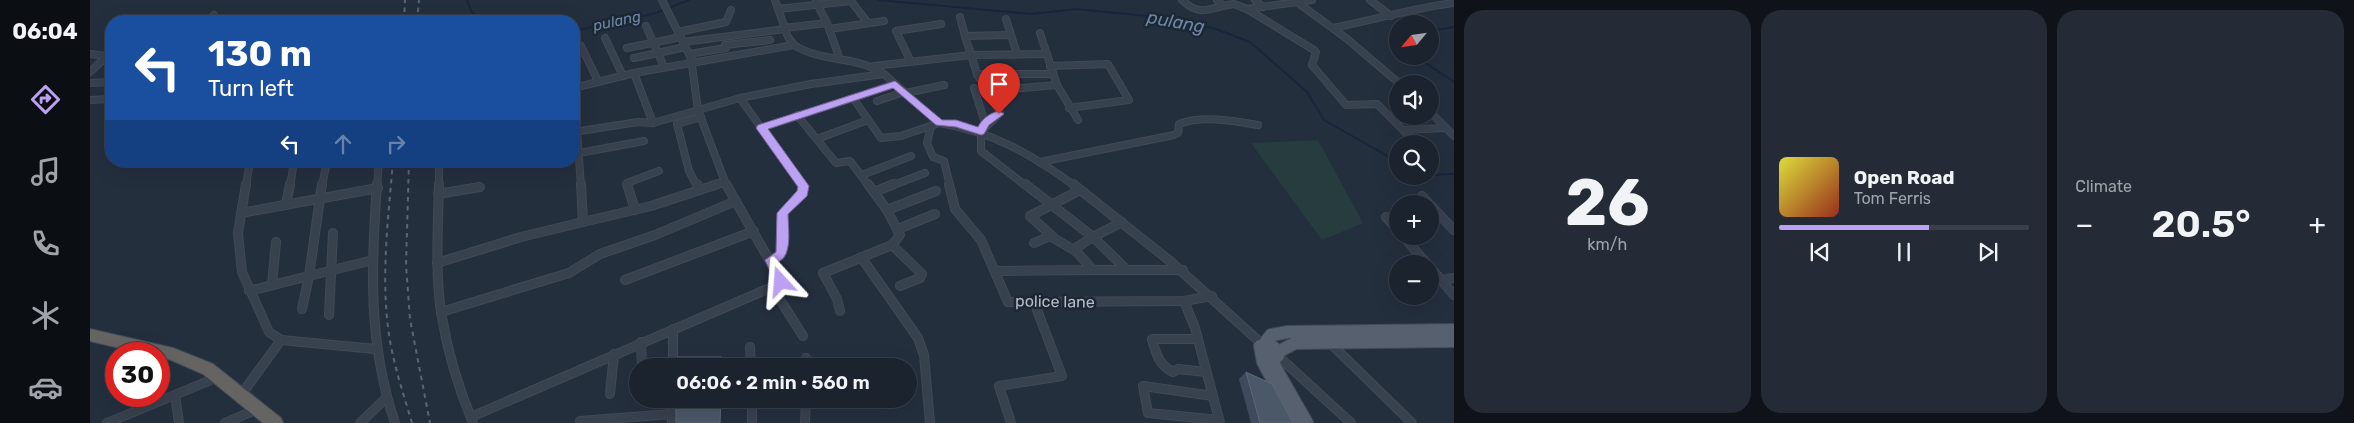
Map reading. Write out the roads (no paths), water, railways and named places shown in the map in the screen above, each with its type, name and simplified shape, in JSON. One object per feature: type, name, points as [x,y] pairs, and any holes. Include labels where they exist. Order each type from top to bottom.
[{"type":"highway","points":[[90,335],[173,354],[208,369],[275,423]]},
{"type":"main road","points":[[1307,423],[1275,367],[1270,351],[1270,335],[1288,332],[1454,330]]},
{"type":"main road","points":[[1296,423],[1263,362],[1270,351],[1295,343],[1328,341],[1454,341]]},
{"type":"street","points":[[775,0],[785,29],[794,45],[808,55],[839,57],[874,66],[910,60],[971,54],[1047,54]]},
{"type":"street","points":[[1182,0],[1190,9],[1198,13],[1234,2],[1246,9],[1314,50],[1316,52],[1312,65],[1346,105],[1378,104],[1408,135]]},
{"type":"street","points":[[1217,0],[1223,6]]},
{"type":"street","points":[[1255,0],[1263,7]]},
{"type":"street","points":[[1246,9],[1312,0]]},
{"type":"street","points":[[1370,0],[1391,15]]},
{"type":"street","points":[[438,167],[437,263],[441,312],[456,384],[472,420],[614,354],[781,282],[772,260],[725,182],[700,114],[692,63],[662,1]]},
{"type":"street","points":[[778,10],[816,2],[851,1],[868,23]]},
{"type":"street","points":[[1295,1],[1333,28],[1389,75]]},
{"type":"street","points":[[816,2],[828,26],[839,57]]},
{"type":"street","points":[[1395,15],[1416,8],[1454,3]]},
{"type":"street","points":[[634,58],[658,53],[683,43],[714,25],[726,22],[731,10]]},
{"type":"street","points":[[960,17],[977,74],[1000,113],[985,123],[981,131],[979,138],[984,155],[1052,204],[1093,237],[1126,270]]},
{"type":"street","points":[[1333,28],[1389,17]]},
{"type":"street","points":[[1006,19],[1017,54]]},
{"type":"street","points":[[683,43],[720,36],[884,21]]},
{"type":"street","points":[[910,60],[896,31],[941,24]]},
{"type":"street","points":[[714,25],[730,56]]},
{"type":"street","points":[[646,26],[664,67]]},
{"type":"street","points":[[1040,33],[1057,84],[1069,108],[1078,120]]},
{"type":"street","points":[[965,36],[1010,35]]},
{"type":"street","points":[[605,38],[623,76]]},
{"type":"street","points":[[627,48],[654,43],[683,43],[726,47],[770,40]]},
{"type":"street","points":[[580,86],[664,67],[794,45]]},
{"type":"street","points":[[581,46],[598,82]]},
{"type":"street","points":[[90,54],[105,56]]},
{"type":"street","points":[[90,63],[105,61]]},
{"type":"street","points":[[90,72],[105,61]]},
{"type":"street","points":[[1050,66],[1108,64],[1129,100],[1069,108]]},
{"type":"street","points":[[874,66],[940,123]]},
{"type":"street","points":[[634,73],[653,123]]},
{"type":"street","points":[[700,190],[689,170],[676,124],[740,98],[811,84],[884,74]]},
{"type":"street","points":[[977,74],[1053,74]]},
{"type":"street","points":[[90,83],[105,82]]},
{"type":"street","points":[[761,128],[895,84]]},
{"type":"street","points":[[987,90],[1057,84]]},
{"type":"street","points":[[877,101],[905,92],[944,85]]},
{"type":"street","points":[[974,88],[985,123]]},
{"type":"street","points":[[740,98],[804,186],[803,193],[783,213],[782,252],[780,256],[772,260]]},
{"type":"street","points":[[853,98],[883,139],[940,123],[956,124],[981,131],[1040,162],[1080,190],[1183,270],[1351,423]]},
{"type":"street","points":[[90,100],[105,99]]},
{"type":"street","points":[[580,131],[638,122],[653,123],[700,114]]},
{"type":"street","points":[[797,115],[836,163],[850,161],[888,210],[900,235],[892,245],[823,273],[837,299],[840,311]]},
{"type":"street","points":[[817,139],[868,120]]},
{"type":"street","points":[[1040,162],[1174,135],[1178,133],[1178,124],[1186,121],[1234,121],[1258,125]]},
{"type":"street","points":[[1439,121],[1454,136]]},
{"type":"street","name":"police lane","points":[[931,126],[928,148],[933,157],[944,161],[955,208],[981,240],[1008,302],[1184,301],[1212,296]]},
{"type":"street","points":[[1404,130],[1446,128]]},
{"type":"street","points":[[580,153],[644,141]]},
{"type":"street","points":[[862,176],[911,156]]},
{"type":"street","points":[[249,167],[238,233],[242,272],[269,332],[281,340],[376,349]]},
{"type":"street","points":[[302,309],[326,167]]},
{"type":"street","points":[[379,167],[372,260],[376,349],[386,398],[395,423]]},
{"type":"street","points":[[580,167],[583,222]]},
{"type":"street","points":[[286,206],[293,168]]},
{"type":"street","points":[[635,210],[626,183],[660,171]]},
{"type":"street","points":[[874,192],[925,173]]},
{"type":"street","points":[[437,263],[521,237],[635,210],[725,182]]},
{"type":"street","points":[[438,194],[480,187]]},
{"type":"street","points":[[241,213],[378,188]]},
{"type":"street","points":[[1080,190],[1030,216],[1053,237],[1074,250],[1093,270]]},
{"type":"street","points":[[888,210],[936,191]]},
{"type":"street","points":[[441,312],[560,276],[600,254],[655,235],[736,201]]},
{"type":"street","points":[[898,229],[935,214]]},
{"type":"street","points":[[1439,214],[1454,230]]},
{"type":"street","points":[[1386,217],[1389,220]]},
{"type":"street","points":[[1074,250],[1093,237],[1122,222]]},
{"type":"street","points":[[625,280],[754,231]]},
{"type":"street","points":[[329,315],[333,234]]},
{"type":"street","points":[[1034,243],[1047,236],[1053,237]]},
{"type":"street","points":[[272,285],[276,242]]},
{"type":"street","points":[[892,245],[922,274],[920,278],[900,286]]},
{"type":"street","points":[[1411,245],[1419,255]]},
{"type":"street","points":[[861,257],[918,338],[924,355],[930,423]]},
{"type":"street","points":[[249,291],[372,260]]},
{"type":"street","points":[[995,271],[1035,268],[1183,270]]},
{"type":"street","points":[[1439,277],[1454,295]]},
{"type":"street","points":[[1442,280],[1454,278]]},
{"type":"street","points":[[772,287],[803,336]]},
{"type":"street","points":[[1184,301],[1198,339],[1213,396],[1219,422],[1148,413],[1143,386],[1213,396]]},
{"type":"street","points":[[1011,423],[999,386],[1062,376],[1034,302]]},
{"type":"street","points":[[672,358],[673,329]]},
{"type":"street","points":[[1198,339],[1152,339],[1158,362],[1164,368],[1173,372],[1178,369],[1206,372]]},
{"type":"street","points":[[241,395],[281,340]]},
{"type":"street","points":[[1328,341],[1412,423]]},
{"type":"street","points":[[641,342],[642,358]]},
{"type":"street","points":[[750,347],[751,358]]},
{"type":"street","points":[[610,394],[614,354]]},
{"type":"street","points":[[107,423],[219,377]]},
{"type":"street","points":[[175,395],[179,423]]},
{"type":"street","points":[[360,423],[386,398]]},
{"type":"street","points":[[752,408],[752,423]]},
{"type":"street","points":[[805,423],[806,408]]},
{"type":"street","points":[[225,423],[259,409]]},
{"type":"street","points":[[580,421],[672,418]]},
{"type":"waterway","name":"pulang","points":[[467,0],[471,11],[476,15]]},
{"type":"waterway","name":"pulang","points":[[580,30],[656,13],[689,0]]},
{"type":"waterway","name":"pulang","points":[[878,0],[1031,14],[1076,9],[1168,18],[1216,29],[1250,42],[1307,92],[1324,120],[1389,157]]},
{"type":"waterway","name":"pulang","points":[[1439,30],[1454,27]]},
{"type":"waterway","name":"pulang","points":[[1429,65],[1454,82]]},
{"type":"waterway","name":"pulang","points":[[1439,175],[1454,174]]},
{"type":"railway","points":[[404,15],[405,0]]},
{"type":"railway","points":[[418,15],[419,0]]},
{"type":"railway","points":[[392,167],[385,274],[387,319],[394,362],[412,423]]},
{"type":"railway","points":[[409,167],[406,265],[410,319],[430,423]]}]
